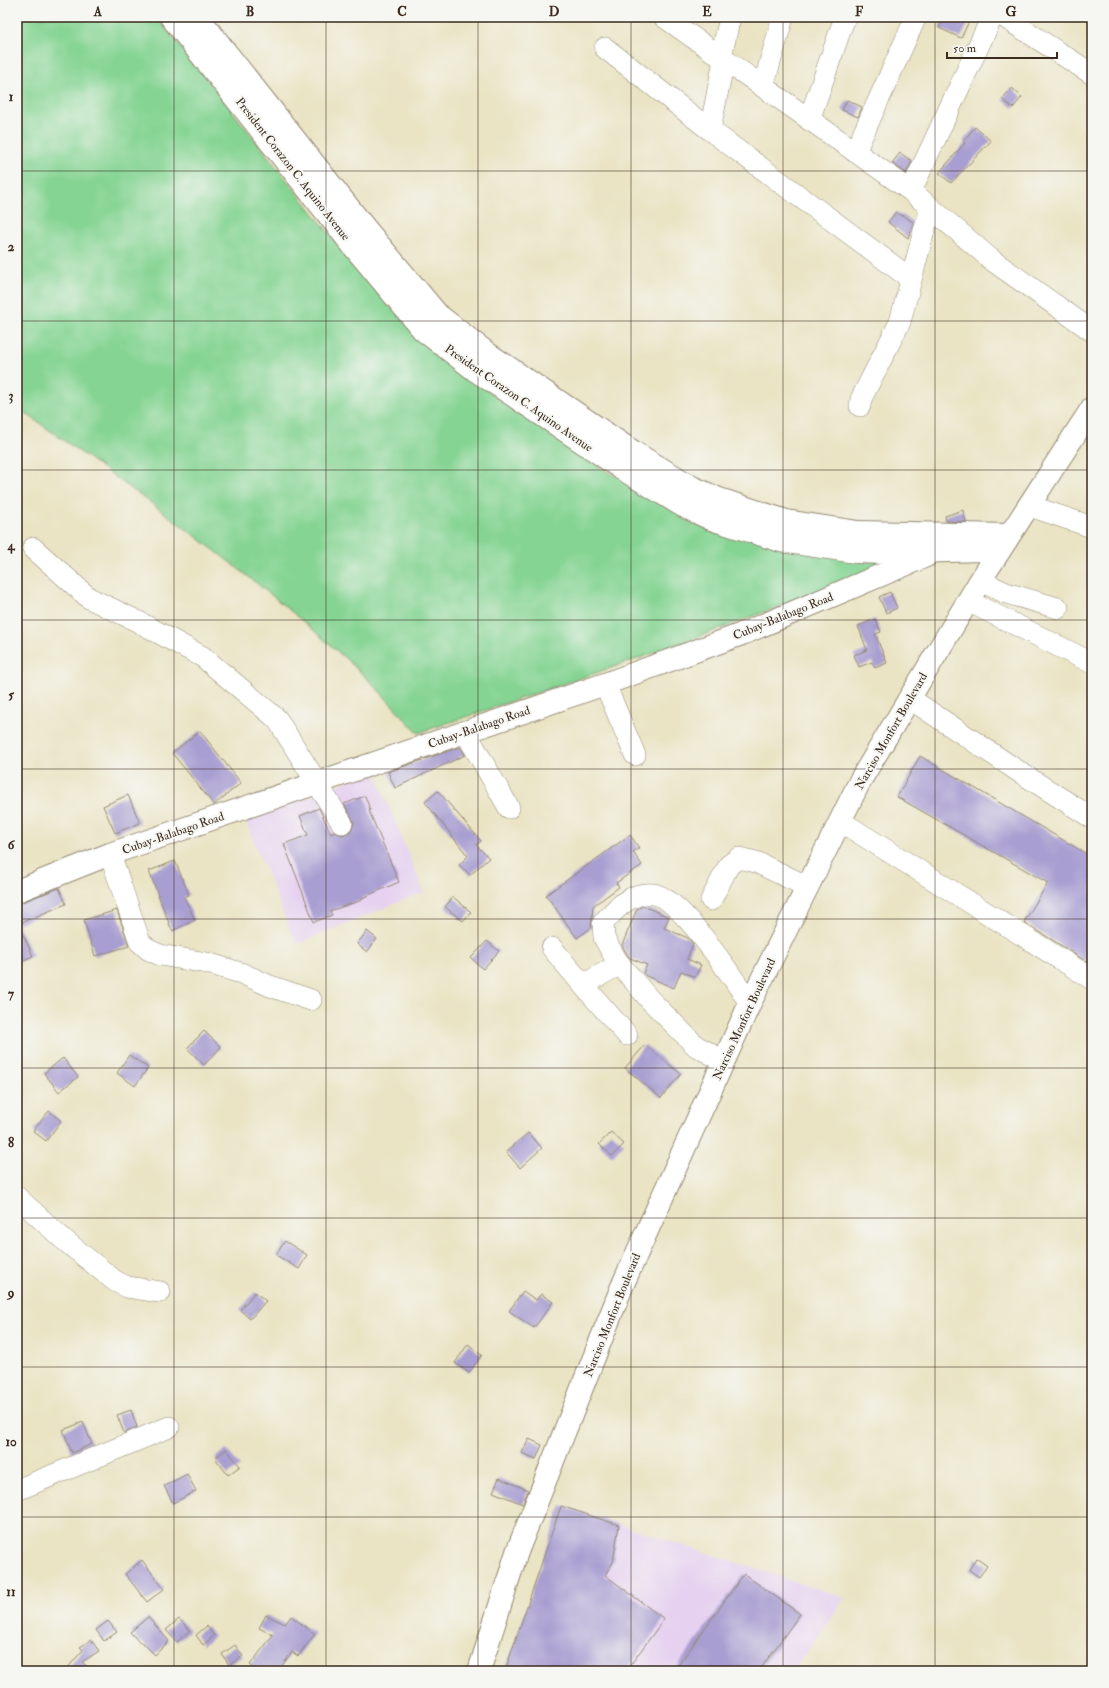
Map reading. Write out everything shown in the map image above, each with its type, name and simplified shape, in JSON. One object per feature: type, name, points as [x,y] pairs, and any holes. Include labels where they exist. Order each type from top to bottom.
[{"type":"main road","name":"President Corazon C. Aquino Avenue","points":[[171,17],[222,64],[438,315],[487,353],[635,453],[699,490],[747,509],[786,521],[858,532],[943,535],[1009,535]]},
{"type":"main road","name":"President Corazon C. Aquino Avenue","points":[[198,17],[222,64],[369,265],[423,330],[452,353],[557,426],[624,470],[683,506],[740,529],[781,541],[856,552],[885,553],[981,550],[988,551],[997,556]]},
{"type":"main road","name":"Narciso Monfort Boulevard","points":[[479,1671],[517,1552],[623,1284],[750,1003],[861,778],[980,581],[1009,535],[1030,506],[1092,408]]},
{"type":"main road","name":"Cubay-Balabago Road","points":[[17,891],[110,854],[605,684],[742,634],[873,580],[936,551]]},
{"type":"street","points":[[710,130],[730,17]]},
{"type":"street","points":[[763,87],[783,17]]},
{"type":"street","points":[[809,120],[845,17]]},
{"type":"street","points":[[855,152],[916,17]]},
{"type":"street","points":[[911,191],[992,17]]},
{"type":"street","points":[[1004,17],[1092,73]]},
{"type":"street","points":[[670,20],[722,59],[911,191],[993,262],[1092,331]]},
{"type":"street","points":[[605,48],[710,130],[911,279]]},
{"type":"street","points":[[860,406],[861,398],[900,322],[930,208]]},
{"type":"street","points":[[1030,506],[1092,527]]},
{"type":"street","points":[[33,548],[89,598],[137,621],[204,657],[276,719],[342,823]]},
{"type":"street","points":[[980,581],[1006,593],[1058,608]]},
{"type":"street","points":[[968,601],[1092,663]]},
{"type":"street","points":[[605,684],[635,756]]},
{"type":"street","points":[[909,698],[1021,773],[1092,818]]},
{"type":"street","points":[[465,731],[509,808]]},
{"type":"street","points":[[840,821],[1092,979]]},
{"type":"street","points":[[110,854],[140,942],[149,950],[160,955],[207,963],[242,973],[270,986],[311,1000]]},
{"type":"street","points":[[712,900],[729,865],[739,858],[756,862],[808,887]]},
{"type":"street","points":[[724,1061],[696,1046],[650,1000],[620,964],[604,938],[603,923],[614,910],[630,898],[654,894],[670,902],[689,920],[750,1003]]},
{"type":"street","points":[[552,948],[627,1035]]},
{"type":"street","points":[[583,985],[620,964]]},
{"type":"street","points":[[17,1197],[63,1239],[115,1281],[127,1287],[160,1292]]},
{"type":"street","points":[[17,1490],[169,1427]]},
{"type":"shaded area","points":[[374,770],[424,892],[296,944],[246,822]]},
{"type":"shaded area","points":[[566,1507],[845,1598],[793,1671],[506,1671]]},
{"type":"green space","points":[[17,17],[157,17],[364,277],[418,336],[499,399],[611,474],[894,564],[649,655],[418,733],[365,677],[317,633],[276,599],[191,533],[17,407]]},
{"type":"building","points":[[945,17],[971,17],[961,38],[939,28]]},
{"type":"building","points":[[1012,88],[1022,97],[1013,108],[1002,99]]},
{"type":"building","points":[[847,100],[862,107],[858,117],[842,110]]},
{"type":"building","points":[[975,127],[991,141],[951,183],[939,173],[965,143],[963,141]]},
{"type":"building","points":[[900,153],[912,161],[906,173],[892,163]]},
{"type":"building","points":[[896,212],[914,223],[908,238],[888,222]]},
{"type":"building","points":[[963,510],[966,522],[946,521],[945,516]]},
{"type":"building","points":[[890,592],[897,608],[886,613],[879,597]]},
{"type":"building","points":[[875,619],[881,632],[875,634],[887,663],[875,668],[872,662],[859,667],[854,655],[867,650],[858,626]]},
{"type":"building","points":[[200,731],[241,783],[214,805],[172,753]]},
{"type":"building","points":[[460,747],[465,755],[395,788],[388,772]]},
{"type":"building","points":[[920,756],[1092,857],[1092,965],[1024,922],[1048,883],[897,797]]},
{"type":"building","points":[[438,791],[481,841],[476,845],[489,858],[470,875],[459,865],[468,856],[425,802]]},
{"type":"building","points":[[128,795],[140,823],[115,833],[103,806]]},
{"type":"building","points":[[365,796],[370,810],[369,811],[399,882],[362,898],[362,900],[330,911],[332,915],[314,922],[284,844],[308,835],[300,816],[319,808],[331,834],[335,832],[342,835],[348,833],[352,829],[354,822],[344,804]]},
{"type":"building","points":[[630,835],[639,848],[633,852],[642,865],[616,883],[619,887],[593,906],[591,928],[577,938],[546,895]]},
{"type":"building","points":[[175,861],[189,895],[184,897],[195,920],[172,931],[149,871]]},
{"type":"building","points":[[59,888],[66,904],[18,924],[33,956],[17,963],[17,904]]},
{"type":"building","points":[[453,897],[471,912],[463,921],[445,907]]},
{"type":"building","points":[[643,906],[669,917],[664,928],[688,938],[693,944],[687,959],[701,965],[695,977],[681,971],[674,988],[646,976],[643,973],[647,965],[630,958],[627,954],[622,945],[637,909]]},
{"type":"building","points":[[117,910],[129,946],[95,956],[84,920]]},
{"type":"building","points":[[367,931],[377,939],[367,952],[357,944]]},
{"type":"building","points":[[487,941],[499,951],[483,969],[471,958]]},
{"type":"building","points":[[204,1031],[221,1047],[204,1065],[187,1048]]},
{"type":"building","points":[[645,1045],[681,1074],[661,1098],[625,1068]]},
{"type":"building","points":[[129,1055],[148,1068],[135,1086],[117,1073]]},
{"type":"building","points":[[63,1058],[78,1077],[59,1092],[44,1073]]},
{"type":"building","points":[[49,1111],[61,1121],[46,1141],[33,1131]]},
{"type":"building","points":[[611,1132],[624,1144],[612,1156],[599,1144]]},
{"type":"building","points":[[528,1133],[542,1148],[520,1168],[506,1152]]},
{"type":"building","points":[[285,1241],[307,1255],[299,1269],[276,1255]]},
{"type":"building","points":[[523,1291],[536,1300],[541,1294],[553,1302],[534,1328],[509,1311]]},
{"type":"building","points":[[255,1292],[266,1301],[250,1319],[240,1310]]},
{"type":"building","points":[[468,1344],[482,1355],[469,1373],[455,1363]]},
{"type":"building","points":[[131,1410],[137,1427],[124,1433],[117,1415]]},
{"type":"building","points":[[83,1422],[92,1444],[72,1453],[63,1430]]},
{"type":"building","points":[[529,1439],[542,1445],[536,1459],[522,1453]]},
{"type":"building","points":[[226,1449],[240,1466],[228,1475],[215,1458]]},
{"type":"building","points":[[187,1474],[196,1491],[173,1503],[164,1486]]},
{"type":"building","points":[[499,1478],[528,1490],[523,1504],[493,1492]]},
{"type":"building","points":[[561,1506],[619,1525],[613,1562],[605,1575],[664,1619],[626,1671],[505,1671]]},
{"type":"building","points":[[976,1558],[987,1566],[979,1577],[969,1570]]},
{"type":"building","points":[[142,1560],[164,1589],[147,1602],[125,1574]]},
{"type":"building","points":[[744,1574],[800,1614],[759,1671],[674,1671]]},
{"type":"building","points":[[266,1615],[285,1624],[291,1616],[315,1634],[298,1656],[292,1652],[278,1671],[258,1671],[250,1665],[273,1635],[259,1628]]},
{"type":"building","points":[[148,1617],[169,1641],[155,1655],[142,1642],[140,1643],[130,1632]]},
{"type":"building","points":[[179,1619],[190,1630],[177,1642],[166,1630]]},
{"type":"building","points":[[108,1621],[117,1632],[104,1641],[96,1630]]},
{"type":"building","points":[[207,1626],[214,1636],[203,1645],[196,1635]]},
{"type":"building","points":[[91,1640],[99,1651],[82,1662],[92,1671],[65,1671],[83,1650],[80,1647]]},
{"type":"building","points":[[235,1645],[243,1656],[229,1665],[222,1654]]}]
